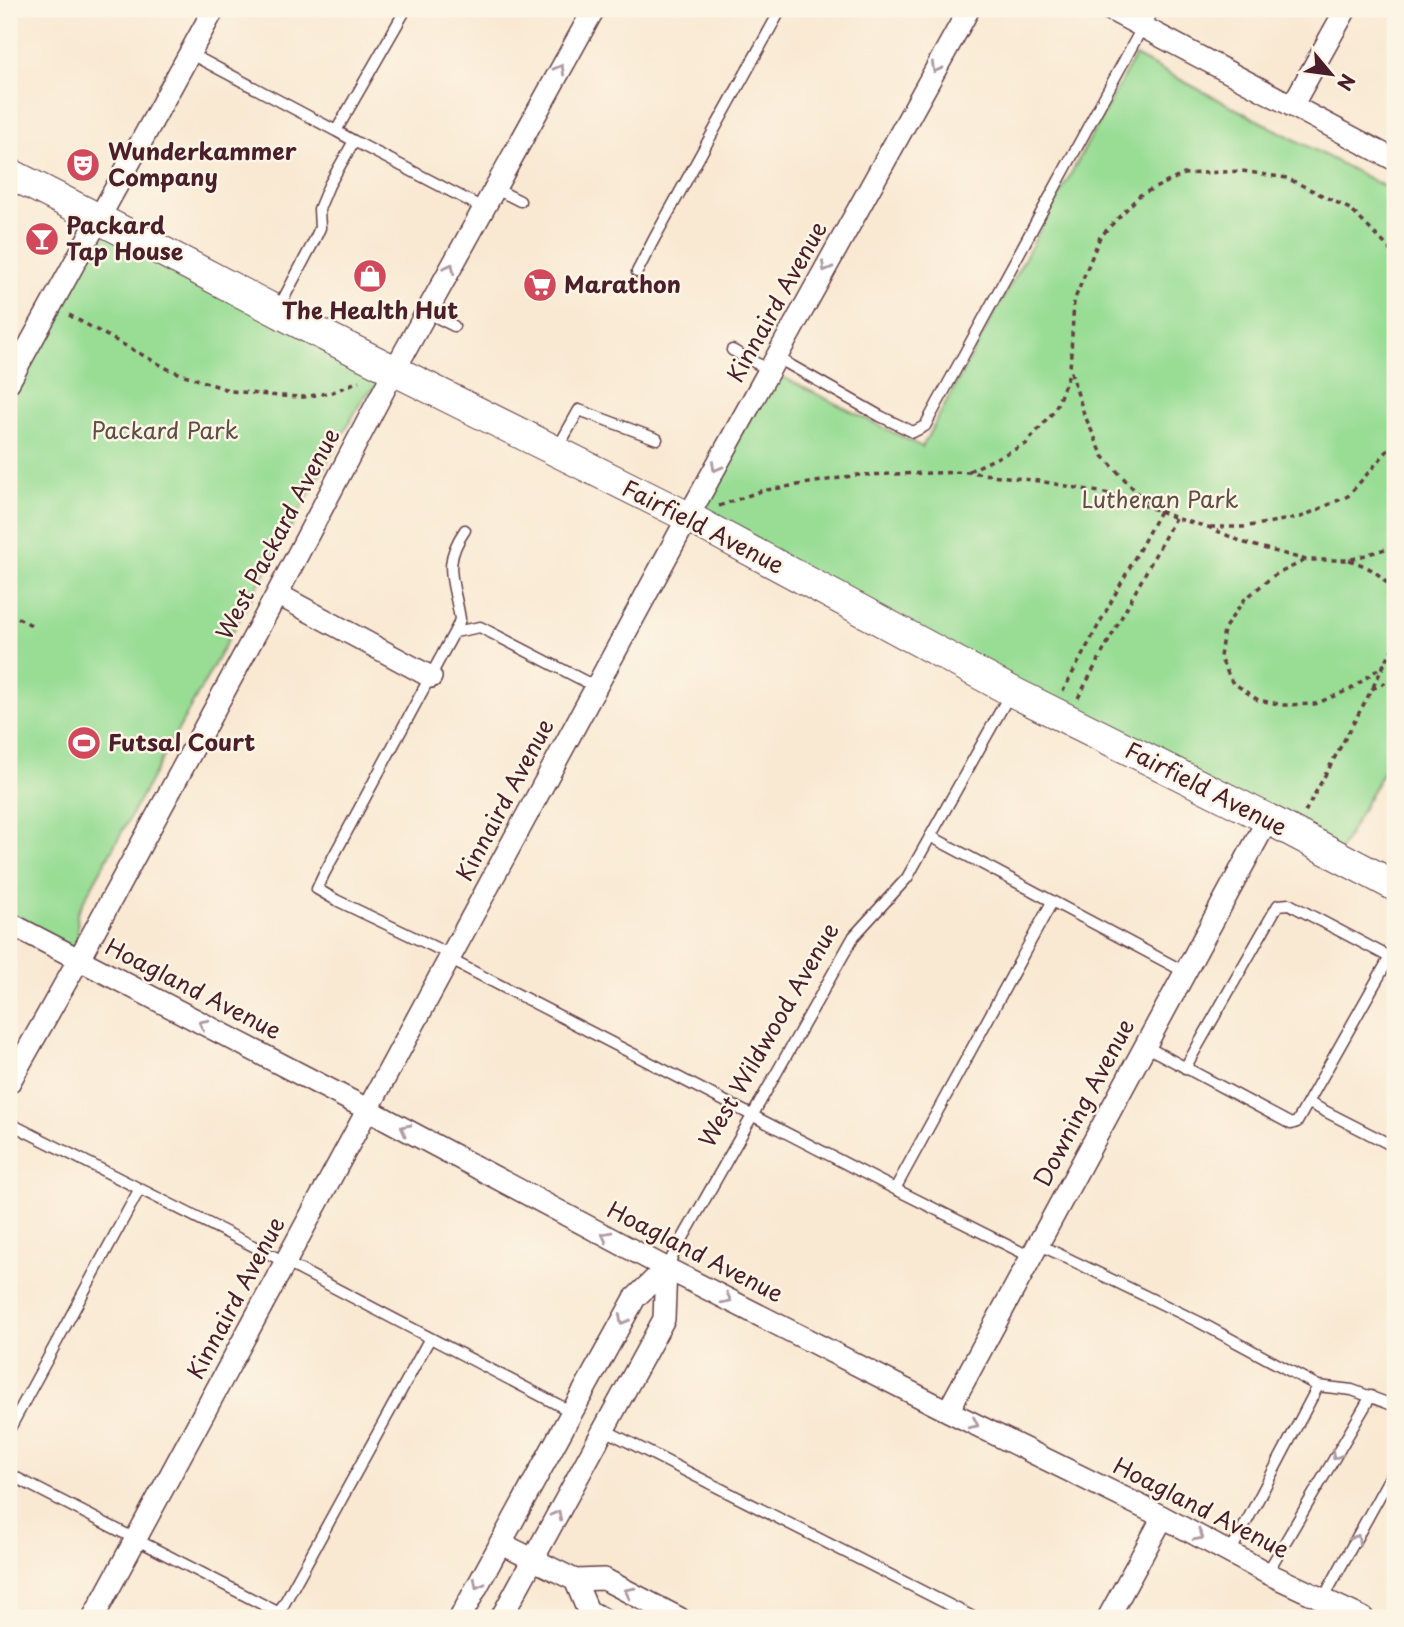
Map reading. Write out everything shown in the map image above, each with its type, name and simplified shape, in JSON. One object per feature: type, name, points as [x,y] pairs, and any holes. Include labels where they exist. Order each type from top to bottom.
[{"type":"main road","name":"Fairfield Avenue","points":[[9,173],[394,371],[688,517],[1012,691],[1395,886]]},
{"type":"street","points":[[9,383],[215,9]]},
{"type":"street","name":"West Packard Avenue","points":[[9,1083],[277,594],[426,312],[594,9]]},
{"type":"street","name":"Kinnaird Avenue","points":[[93,1618],[688,517],[969,9]]},
{"type":"street","points":[[1109,9],[1149,18],[1292,106],[1395,160]]},
{"type":"street","points":[[1292,106],[1346,9]]},
{"type":"street","points":[[277,594],[431,677]]},
{"type":"street","name":"Downing Avenue","points":[[948,1411],[1185,972],[1280,826]]},
{"type":"street","name":"Hoagland Avenue","points":[[9,923],[666,1268],[1163,1517],[1267,1573],[1363,1618]]},
{"type":"street","name":"West Wildwood Avenue","points":[[460,1618],[635,1298],[666,1268]]},
{"type":"street","name":"West Wildwood Avenue","points":[[501,1618],[664,1319],[666,1268]]},
{"type":"street","points":[[1108,1618],[1163,1517]]},
{"type":"street","points":[[500,1543],[575,1580],[604,1579],[679,1618]]},
{"type":"street","points":[[575,1580],[588,1611],[602,1618]]},
{"type":"lane","points":[[336,131],[405,9]]},
{"type":"lane","points":[[637,272],[781,9]]},
{"type":"lane","points":[[732,350],[773,363],[913,432],[925,426],[1149,18]]},
{"type":"lane","points":[[189,53],[483,208]]},
{"type":"lane","points":[[277,311],[320,228],[319,209],[354,141]]},
{"type":"lane","points":[[494,188],[520,201]]},
{"type":"lane","points":[[426,312],[454,327]]},
{"type":"lane","points":[[556,452],[579,410],[657,439]]},
{"type":"lane","points":[[465,530],[457,541],[451,561],[460,619],[455,632],[317,889],[895,1189],[1199,1322],[1318,1386],[1352,1390],[1395,1406]]},
{"type":"lane","points":[[455,632],[480,627],[596,687]]},
{"type":"lane","name":"West Wildwood Avenue","points":[[666,1268],[854,936],[907,878],[1012,691]]},
{"type":"lane","points":[[930,836],[1185,972]]},
{"type":"lane","points":[[895,1189],[1052,902]]},
{"type":"lane","points":[[1145,1046],[1185,1068],[1291,1124],[1297,1122],[1394,955],[1289,904],[1278,905],[1185,1068]]},
{"type":"lane","points":[[1309,1103],[1395,1147]]},
{"type":"lane","points":[[9,1123],[285,1262],[572,1412]]},
{"type":"lane","points":[[9,1430],[139,1190]]},
{"type":"lane","points":[[278,1613],[430,1338]]},
{"type":"lane","points":[[1230,1553],[1318,1386]]},
{"type":"lane","points":[[1267,1573],[1371,1396]]},
{"type":"lane","points":[[603,1429],[975,1618]]},
{"type":"lane","points":[[1323,1598],[1395,1468]]},
{"type":"lane","points":[[9,1474],[289,1618]]},
{"type":"path","points":[[968,472],[1026,444],[1055,410],[1070,369],[1074,301],[1100,237],[1140,195],[1184,174],[1242,171],[1287,178],[1350,209],[1395,254]]},
{"type":"path","points":[[1390,249],[1395,261]]},
{"type":"path","points":[[51,306],[170,370],[231,391],[304,397],[333,392],[361,381]]},
{"type":"path","points":[[1070,369],[1084,414],[1103,456],[1142,498],[1160,510],[1245,543],[1306,560],[1349,560],[1395,546]]},
{"type":"path","points":[[1208,527],[1243,527],[1301,517],[1348,496],[1389,449],[1395,437]]},
{"type":"path","points":[[1389,449],[1395,452]]},
{"type":"path","points":[[688,517],[761,491],[858,475],[968,472],[1110,494],[1160,510]]},
{"type":"path","points":[[1059,715],[1160,510]]},
{"type":"path","points":[[1059,715],[1175,518]]},
{"type":"path","points":[[1306,560],[1273,576],[1244,600],[1224,629],[1220,657],[1232,682],[1258,700],[1284,705],[1315,704],[1351,689],[1385,663]]},
{"type":"path","points":[[1349,560],[1371,567],[1395,595]]},
{"type":"path","points":[[9,613],[35,628]]},
{"type":"path","points":[[1280,826],[1372,689],[1395,643]]},
{"type":"path","points":[[1372,689],[1395,678]]},
{"type":"green space","name":"Lutheran Park","points":[[1135,56],[1395,192],[1395,749],[1337,856],[688,517],[769,370],[922,447]]},
{"type":"green space","name":"Packard Park","points":[[99,219],[394,371],[363,398],[77,913],[79,959],[9,923],[9,382]]},
{"type":"place","name":"Wunderkammer Company","points":[[83,165]]},
{"type":"place","name":"Packard Tap House","points":[[42,239]]},
{"type":"place","name":"The Health Hut","points":[[370,276]]},
{"type":"place","name":"Marathon","points":[[540,285]]},
{"type":"place","name":"Futsal Court","points":[[84,743]]}]
